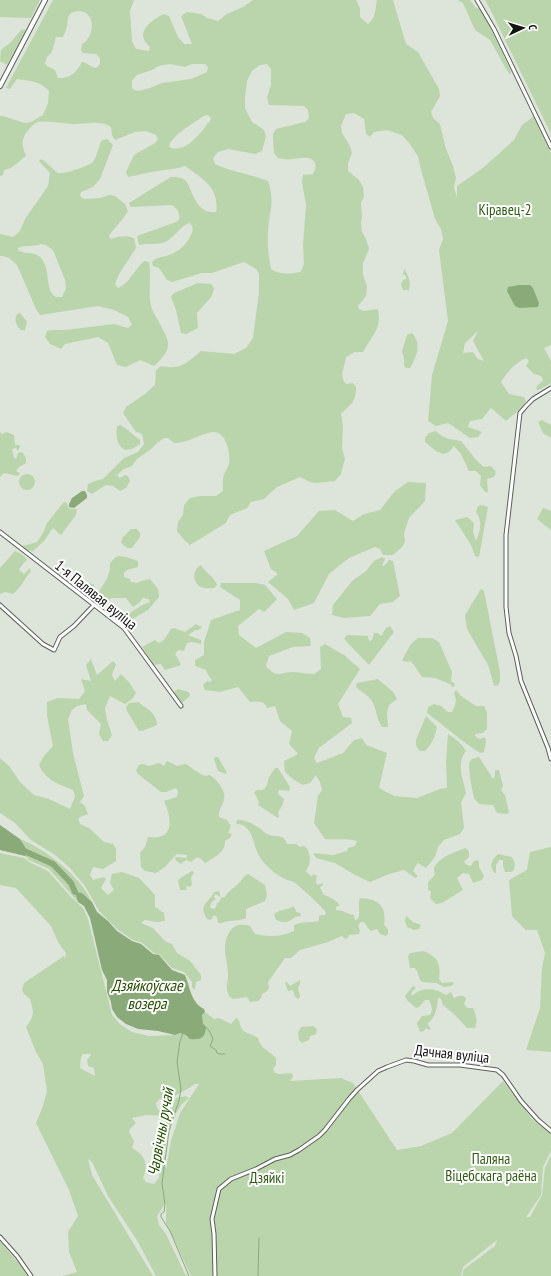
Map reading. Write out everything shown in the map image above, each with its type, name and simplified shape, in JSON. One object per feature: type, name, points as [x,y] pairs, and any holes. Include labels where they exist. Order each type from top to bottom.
[{"type":"main road","points":[[0,86],[45,0]]},
{"type":"street","points":[[478,0],[494,29],[551,147]]},
{"type":"street","points":[[551,388],[534,399],[520,414],[506,535],[506,607],[509,633],[516,656],[521,681],[551,759]]},
{"type":"street","name":"1-я Палявая вуліца","points":[[0,532],[124,628],[181,706]]},
{"type":"street","points":[[0,605],[43,644],[54,650],[60,637],[74,626],[94,605]]},
{"type":"street","name":"Дачная вуліца","points":[[215,1276],[212,1218],[219,1189],[224,1183],[231,1179],[294,1152],[319,1136],[326,1130],[357,1090],[378,1071],[406,1060],[428,1064],[460,1065],[497,1070],[503,1075],[521,1101],[538,1120],[551,1131]]},
{"type":"street","points":[[0,1237],[17,1256],[31,1276]]},
{"type":"green space","points":[[0,0],[40,0],[31,18],[0,17]]},
{"type":"green space","name":"Кіравец-2","points":[[53,0],[134,0],[130,11],[132,41],[136,49],[149,51],[150,47],[143,35],[144,31],[149,24],[164,14],[169,16],[178,37],[184,44],[192,44],[181,16],[187,12],[201,14],[207,18],[218,21],[227,14],[243,7],[253,0],[356,0],[360,8],[360,17],[368,24],[374,16],[377,0],[393,0],[406,44],[418,52],[439,89],[440,96],[431,112],[433,118],[440,124],[446,149],[453,166],[456,178],[454,187],[457,198],[457,186],[483,168],[514,140],[522,125],[534,116],[551,153],[551,345],[544,348],[551,361],[551,383],[537,390],[536,388],[543,380],[541,376],[534,374],[526,366],[529,361],[526,358],[512,368],[501,382],[509,394],[524,397],[526,401],[518,411],[506,421],[491,408],[482,419],[470,421],[468,427],[482,432],[478,437],[470,438],[448,423],[436,426],[428,421],[432,375],[448,321],[439,250],[443,239],[441,229],[435,219],[418,156],[409,143],[402,135],[387,130],[374,132],[370,137],[366,134],[364,119],[354,113],[346,114],[341,126],[342,133],[350,146],[352,153],[348,163],[348,171],[359,180],[363,187],[364,196],[361,203],[361,223],[362,232],[369,249],[363,263],[363,275],[367,286],[366,296],[358,306],[359,309],[363,311],[378,309],[379,322],[363,352],[355,352],[346,357],[342,375],[344,382],[347,384],[353,383],[356,387],[356,392],[350,405],[341,414],[343,425],[342,449],[345,458],[341,474],[335,481],[316,483],[300,477],[277,487],[264,499],[251,502],[247,508],[230,515],[226,523],[190,545],[177,531],[178,522],[183,515],[184,505],[190,498],[200,496],[216,496],[223,491],[223,479],[229,464],[229,454],[227,444],[218,433],[208,433],[179,443],[174,443],[168,438],[164,438],[137,459],[132,466],[124,469],[117,475],[120,478],[125,475],[128,476],[130,481],[126,488],[120,491],[113,486],[106,485],[92,494],[87,491],[88,484],[103,479],[124,458],[138,452],[144,444],[142,434],[136,432],[123,413],[126,407],[155,385],[156,370],[161,366],[179,366],[192,359],[201,351],[234,354],[246,348],[253,338],[259,292],[259,274],[256,269],[244,262],[212,273],[202,273],[172,282],[167,280],[159,268],[153,266],[152,262],[154,260],[172,254],[184,245],[191,235],[193,230],[192,226],[190,223],[187,224],[165,242],[139,245],[137,236],[176,222],[179,220],[179,213],[172,205],[131,207],[129,203],[173,177],[181,178],[186,181],[197,203],[206,211],[216,212],[217,204],[215,196],[208,184],[185,166],[128,177],[126,172],[134,155],[155,143],[158,139],[156,135],[146,131],[135,132],[115,140],[112,135],[111,127],[107,125],[93,123],[75,124],[45,121],[38,122],[30,128],[23,139],[23,146],[26,156],[11,168],[4,170],[3,175],[0,176],[0,116],[25,123],[31,122],[43,115],[48,103],[49,91],[38,83],[17,79],[10,89],[6,88]],"holes":[[[80,11],[86,13],[89,16],[92,25],[90,34],[82,44],[81,50],[83,53],[96,54],[100,58],[100,64],[96,68],[82,62],[73,74],[58,78],[55,70],[47,66],[45,63],[47,57],[52,52],[56,37],[63,37],[69,16]],[[170,64],[185,67],[192,64],[205,64],[208,67],[207,72],[191,79],[162,83],[138,91],[132,88],[132,80],[137,75],[159,66]],[[267,64],[271,69],[271,84],[267,98],[269,105],[304,106],[308,110],[309,118],[305,122],[276,129],[273,134],[274,153],[278,158],[308,158],[315,162],[313,174],[303,175],[302,182],[306,205],[303,245],[304,264],[301,272],[289,274],[271,269],[268,252],[268,227],[272,202],[268,181],[221,167],[215,164],[213,158],[218,152],[228,149],[255,154],[262,151],[266,136],[264,130],[252,122],[245,108],[247,81],[252,71],[260,65]],[[208,115],[211,118],[198,136],[183,147],[171,148],[169,146],[174,138],[204,116]],[[478,331],[473,341],[484,361],[478,359],[473,352],[463,353],[465,343]]]},
{"type":"green space","points":[[457,0],[470,0],[476,8],[482,9],[511,73],[509,74],[490,40],[475,30],[463,3]]},
{"type":"green space","points":[[485,0],[551,0],[551,134],[491,11]]},
{"type":"green space","points":[[25,29],[25,32],[7,65],[0,61],[1,50],[12,41],[21,30]]},
{"type":"green space","points":[[107,139],[113,145],[100,179],[93,187],[81,192],[80,196],[84,199],[100,198],[109,195],[115,196],[125,204],[128,211],[109,236],[111,239],[122,236],[134,238],[136,248],[119,274],[115,284],[118,288],[122,286],[129,280],[144,261],[149,262],[152,309],[168,343],[166,353],[154,366],[140,360],[126,367],[117,365],[108,343],[98,337],[65,344],[61,349],[50,344],[45,337],[47,331],[114,324],[128,328],[132,325],[128,317],[114,310],[98,306],[40,315],[17,265],[9,258],[0,256],[0,234],[13,237],[20,231],[25,219],[48,186],[50,173],[39,161],[41,159],[46,162],[58,173],[76,170],[93,162],[101,141]],"holes":[[[41,244],[46,245],[53,250],[65,280],[66,289],[62,297],[56,297],[51,292],[45,264],[39,256],[18,250],[18,248],[23,247]]]},
{"type":"green space","points":[[404,269],[409,279],[409,290],[403,290],[401,284],[403,280],[406,279],[406,276],[403,274]]},
{"type":"green space","points":[[198,283],[211,284],[214,288],[212,296],[197,313],[198,328],[186,334],[181,333],[176,310],[171,297],[174,293]]},
{"type":"green space","points":[[20,313],[27,322],[25,330],[21,330],[16,323],[17,314]]},
{"type":"green space","points":[[412,333],[418,346],[415,359],[410,368],[406,368],[404,366],[402,351],[407,335]]},
{"type":"green space","points":[[542,420],[551,425],[551,438],[543,433],[538,422]]},
{"type":"green space","points":[[121,425],[140,440],[140,444],[132,449],[125,450],[120,446],[117,440],[117,426]]},
{"type":"green space","points":[[436,431],[445,438],[461,441],[477,461],[484,467],[491,466],[496,472],[494,477],[487,479],[488,491],[486,493],[480,485],[481,476],[476,471],[469,471],[461,454],[454,446],[449,452],[443,454],[436,451],[425,442],[425,438],[429,433]]},
{"type":"green space","points":[[0,432],[2,434],[7,432],[14,435],[15,445],[19,445],[20,447],[18,451],[16,448],[12,449],[15,459],[18,453],[21,452],[26,458],[26,463],[19,467],[16,471],[20,473],[18,476],[4,473],[0,477]]},
{"type":"green space","points":[[27,474],[33,476],[35,482],[33,488],[27,490],[21,488],[19,482],[21,476]]},
{"type":"green space","points":[[408,482],[426,483],[425,501],[409,518],[404,533],[405,542],[393,555],[383,555],[380,549],[375,547],[349,558],[329,574],[314,603],[294,610],[288,599],[268,582],[278,574],[271,569],[264,551],[297,536],[319,511],[335,510],[353,521],[364,514],[380,510],[395,491]]},
{"type":"green space","points":[[64,502],[67,503],[68,507],[71,509],[77,509],[76,515],[61,535],[53,528],[44,541],[33,551],[25,550],[23,546],[37,542],[47,523]]},
{"type":"green space","points":[[482,505],[488,507],[479,557],[475,556],[471,545],[455,520],[467,517],[474,523],[473,532],[476,541],[480,530],[480,519],[476,512],[478,506]]},
{"type":"green space","points":[[543,508],[551,511],[551,530],[537,519]]},
{"type":"green space","points":[[131,529],[137,529],[140,533],[140,537],[132,548],[128,548],[121,542],[123,537]]},
{"type":"green space","points":[[15,551],[27,560],[19,570],[24,574],[30,568],[31,571],[19,589],[13,594],[5,592],[0,594],[0,568]]},
{"type":"green space","points":[[118,556],[138,561],[138,567],[127,570],[124,573],[124,577],[130,579],[131,582],[137,583],[150,579],[158,589],[159,597],[148,610],[124,624],[118,621],[142,605],[150,602],[149,599],[143,598],[133,607],[126,598],[112,598],[99,606],[79,590],[89,583],[95,585],[92,590],[93,594],[97,594],[108,576],[110,564]]},
{"type":"green space","points":[[382,557],[385,559],[382,566],[384,566],[389,560],[393,561],[400,596],[393,602],[380,604],[370,616],[344,618],[332,615],[333,605],[352,581],[366,571],[374,561]]},
{"type":"green space","points":[[201,565],[216,582],[217,585],[214,588],[203,588],[196,582],[194,576],[196,570]]},
{"type":"green space","points":[[221,583],[256,583],[265,585],[277,599],[264,612],[259,609],[238,626],[239,635],[256,648],[286,632],[302,633],[310,638],[311,646],[293,647],[269,656],[266,666],[272,672],[278,674],[292,672],[314,674],[321,669],[320,647],[325,644],[344,655],[360,669],[338,704],[343,717],[351,718],[352,723],[319,748],[314,758],[317,763],[343,753],[354,740],[362,738],[366,745],[387,753],[379,788],[394,796],[417,798],[440,789],[447,788],[446,762],[448,734],[458,741],[466,751],[461,761],[462,777],[466,793],[461,802],[464,828],[460,834],[444,840],[438,847],[435,857],[426,868],[418,863],[413,871],[418,876],[415,878],[404,870],[389,874],[370,882],[335,863],[316,858],[313,853],[333,855],[347,851],[348,848],[355,846],[357,841],[345,839],[325,839],[314,823],[318,796],[322,790],[320,782],[316,775],[310,783],[303,785],[294,780],[285,772],[284,761],[298,754],[289,744],[292,731],[280,721],[275,706],[267,708],[263,703],[250,702],[238,687],[220,692],[205,690],[203,685],[207,681],[210,682],[212,680],[206,670],[195,666],[195,660],[204,655],[204,642],[211,620],[240,610],[240,600],[220,587]]},
{"type":"green space","points":[[481,589],[484,591],[500,672],[500,681],[498,685],[494,686],[489,667],[467,629],[465,615]]},
{"type":"green space","points":[[196,624],[202,627],[188,635],[201,640],[201,644],[192,642],[187,643],[184,651],[179,650],[175,653],[181,665],[165,670],[161,664],[154,665],[142,647],[155,640],[159,643],[164,640],[171,629],[174,628],[185,632]]},
{"type":"green space","points":[[390,626],[394,632],[369,665],[344,639],[347,635],[368,636],[369,641],[372,640],[374,633],[378,633],[381,636],[386,628]]},
{"type":"green space","points":[[418,638],[432,638],[439,642],[452,672],[451,681],[455,684],[454,686],[452,687],[450,684],[435,678],[422,677],[410,661],[406,662],[402,660],[411,644]]},
{"type":"green space","points":[[91,659],[97,675],[113,661],[116,664],[112,675],[115,681],[121,674],[129,682],[136,693],[132,699],[125,704],[110,696],[105,708],[112,735],[108,741],[103,741],[99,734],[101,724],[87,710],[86,704],[77,706],[72,710],[68,719],[73,753],[84,796],[80,802],[85,806],[88,814],[78,818],[80,824],[89,828],[104,842],[113,844],[116,849],[116,861],[103,869],[93,867],[90,875],[93,880],[104,877],[106,879],[101,888],[108,895],[114,890],[110,883],[112,874],[122,872],[139,878],[155,895],[155,907],[164,913],[165,921],[157,922],[145,920],[141,923],[153,928],[165,941],[172,944],[177,953],[190,961],[201,975],[201,980],[196,982],[195,989],[192,988],[192,982],[184,972],[172,968],[160,955],[154,953],[142,943],[133,940],[118,930],[99,911],[85,886],[69,867],[55,855],[31,840],[15,823],[0,813],[0,758],[10,767],[20,782],[34,795],[49,799],[70,809],[75,796],[73,790],[58,784],[49,778],[45,775],[39,765],[44,756],[53,746],[47,716],[47,702],[58,698],[79,699],[85,691],[81,679],[91,681],[86,665]]},
{"type":"green space","points":[[378,679],[393,692],[397,699],[389,705],[387,713],[388,727],[382,727],[373,702],[356,687],[357,683]]},
{"type":"green space","points":[[178,689],[189,692],[190,696],[182,703],[174,692]]},
{"type":"green space","points":[[456,690],[461,696],[476,706],[484,706],[487,713],[487,729],[483,733],[475,734],[476,737],[480,739],[485,737],[486,742],[484,752],[480,753],[427,713],[428,707],[434,704],[441,706],[448,712],[452,712],[456,702],[454,693]]},
{"type":"green space","points":[[138,702],[153,714],[157,721],[157,725],[139,731],[126,707],[129,703]]},
{"type":"green space","points":[[426,716],[437,727],[430,746],[425,751],[420,751],[416,746],[416,740]]},
{"type":"green space","points":[[215,757],[218,757],[227,773],[226,774],[218,771],[214,759]]},
{"type":"green space","points":[[479,757],[493,779],[495,776],[495,770],[499,770],[503,786],[501,790],[505,795],[509,812],[507,814],[497,813],[493,805],[479,804],[474,798],[469,763],[472,759]]},
{"type":"green space","points":[[167,761],[177,766],[186,764],[205,776],[210,775],[218,782],[224,792],[219,817],[227,820],[231,826],[228,833],[232,834],[230,838],[225,841],[225,845],[221,851],[205,863],[197,857],[191,862],[186,860],[181,864],[175,860],[176,857],[187,858],[187,855],[177,854],[165,867],[156,873],[145,871],[141,867],[140,853],[145,847],[148,837],[157,837],[167,832],[170,821],[164,801],[177,797],[178,791],[176,788],[166,792],[161,792],[138,774],[136,770],[139,765],[143,764],[149,766],[159,763],[164,766]]},
{"type":"green space","points":[[275,768],[278,768],[290,787],[289,791],[279,790],[278,794],[284,799],[278,812],[278,818],[258,805],[259,802],[254,792],[265,789],[269,777]]},
{"type":"green space","points":[[237,820],[250,823],[269,835],[280,836],[286,841],[287,844],[296,844],[300,847],[306,847],[310,859],[306,871],[312,877],[313,874],[317,876],[317,885],[323,883],[320,887],[323,894],[333,899],[340,905],[336,907],[336,910],[354,915],[355,920],[358,919],[359,916],[360,898],[372,900],[380,904],[384,912],[384,925],[388,929],[388,934],[386,936],[380,934],[377,929],[371,931],[364,922],[361,922],[358,925],[360,931],[359,934],[349,935],[348,938],[345,939],[342,936],[328,942],[300,950],[291,958],[285,958],[268,982],[269,988],[262,994],[258,1001],[250,1002],[247,997],[233,999],[229,996],[227,988],[228,969],[225,953],[225,942],[232,929],[239,925],[244,925],[250,926],[255,934],[265,936],[280,935],[294,931],[294,925],[319,921],[319,916],[325,915],[326,912],[294,882],[286,880],[266,865],[258,854],[250,832],[242,825],[236,824]]},
{"type":"green space","points":[[20,839],[41,850],[61,864],[79,882],[92,902],[82,893],[76,893],[78,902],[49,869],[29,860],[25,856],[29,852]]},
{"type":"green space","points":[[551,847],[551,1052],[526,1050],[540,1008],[542,968],[545,953],[537,930],[526,930],[512,916],[509,880],[527,870],[530,852]]},
{"type":"green space","points":[[466,848],[469,852],[469,857],[464,862],[471,866],[474,861],[477,860],[479,862],[479,867],[484,876],[482,880],[473,883],[469,874],[463,873],[457,878],[463,890],[442,903],[436,904],[430,898],[431,891],[428,890],[428,882],[435,875],[434,869],[436,865],[443,858]]},
{"type":"green space","points":[[0,853],[24,858],[48,871],[83,908],[88,919],[112,1015],[121,1025],[132,1032],[149,1036],[175,1035],[180,1033],[186,1035],[206,1027],[202,1017],[205,1012],[214,1019],[219,1018],[231,1024],[236,1018],[239,1020],[244,1031],[258,1038],[263,1047],[276,1058],[276,1065],[273,1069],[275,1073],[292,1073],[293,1077],[290,1081],[341,1078],[353,1083],[397,1150],[421,1146],[452,1133],[503,1081],[533,1120],[549,1132],[551,1131],[551,1151],[543,1167],[541,1195],[526,1217],[530,1217],[542,1195],[545,1168],[551,1155],[551,1276],[462,1276],[464,1269],[495,1246],[497,1240],[463,1267],[461,1276],[191,1276],[166,1223],[166,1202],[157,1216],[159,1225],[166,1234],[185,1274],[188,1276],[156,1276],[138,1242],[108,1196],[92,1162],[88,1159],[92,1175],[153,1276],[62,1276],[77,1272],[69,1252],[68,1232],[78,1216],[69,1190],[36,1123],[47,1091],[43,1064],[36,1052],[26,1027],[33,1014],[30,999],[22,990],[24,983],[64,956],[65,959],[66,953],[58,942],[51,926],[16,888],[0,885]],"holes":[[[83,1054],[91,1055],[87,1060],[88,1066],[94,1068],[95,1076],[80,1068],[81,1057]],[[195,1084],[199,1084],[180,1113],[171,1141],[166,1169],[165,1155],[167,1137],[176,1113],[182,1104],[189,1098],[186,1096],[176,1098],[163,1130],[160,1148],[159,1178],[154,1184],[146,1182],[143,1178],[146,1168],[145,1160],[132,1148],[134,1141],[129,1130],[136,1123],[132,1118],[147,1115],[164,1116],[157,1108],[156,1103],[165,1097],[171,1099]]]},
{"type":"green space","points":[[498,854],[512,857],[515,864],[514,870],[511,872],[505,872],[503,860],[499,860],[496,865],[496,873],[494,873],[491,866],[493,859]]},
{"type":"green space","points":[[192,871],[194,872],[191,878],[192,885],[190,887],[186,886],[187,890],[180,890],[178,880]]},
{"type":"green space","points":[[248,874],[265,885],[267,895],[265,901],[246,909],[246,918],[242,920],[218,923],[217,917],[214,915],[211,920],[207,919],[203,910],[205,904],[214,892],[218,891],[220,893],[220,897],[215,894],[214,897],[216,899],[211,903],[210,907],[212,909],[216,908],[217,903],[221,898],[225,897]]},
{"type":"green space","points":[[294,906],[296,912],[300,913],[301,916],[295,917],[286,922],[276,920],[274,914]]},
{"type":"green space","points":[[406,916],[413,922],[421,925],[419,929],[414,930],[407,927],[405,921]]},
{"type":"green space","points":[[423,951],[435,958],[437,961],[439,965],[439,979],[442,983],[453,982],[454,984],[444,987],[436,983],[422,982],[420,980],[415,968],[410,968],[408,956],[410,953]]},
{"type":"green space","points":[[300,980],[298,987],[300,997],[298,999],[295,997],[293,990],[288,991],[285,983],[287,982],[290,986]]},
{"type":"green space","points":[[413,986],[416,988],[411,995],[429,989],[446,995],[451,992],[454,998],[464,996],[466,999],[464,1004],[467,1008],[473,1008],[475,1013],[475,1028],[467,1028],[443,1005],[441,999],[438,998],[437,1009],[431,1021],[428,1023],[431,1029],[429,1030],[426,1028],[424,1031],[420,1032],[417,1023],[422,1016],[430,1015],[432,1008],[429,1000],[425,1000],[419,1007],[416,1008],[407,1000],[405,996]]},
{"type":"green space","points":[[313,1026],[317,1029],[316,1034],[310,1036],[309,1040],[302,1043],[299,1040],[298,1033],[301,1027]]},
{"type":"green space","points":[[0,1241],[29,1276],[0,1276]]},
{"type":"water","points":[[530,285],[533,288],[539,303],[538,307],[519,308],[515,306],[507,291],[508,287]]},
{"type":"water","points":[[82,491],[85,491],[87,498],[74,508],[69,507],[72,498]]},
{"type":"water","points":[[0,825],[20,839],[29,853],[25,856],[0,850]]},
{"type":"water","name":"Дзяйкоўскае возера","points":[[75,892],[82,893],[92,902],[97,912],[117,931],[132,941],[141,944],[153,954],[159,955],[172,970],[185,975],[196,1003],[204,1009],[205,1012],[202,1015],[203,1023],[206,1027],[205,1034],[202,1038],[190,1039],[186,1035],[180,1033],[175,1035],[158,1031],[138,1029],[126,1024],[117,1017],[112,1009],[107,992],[107,980],[102,970],[90,918],[84,906],[78,902]]},
{"type":"waterway","points":[[22,850],[53,864],[71,883],[75,892]]},
{"type":"waterway","points":[[206,1027],[213,1039],[210,1046],[216,1050],[217,1053],[225,1054]]},
{"type":"waterway","name":"Чарвічны ручай","points":[[183,1033],[180,1041],[177,1062],[181,1089],[179,1101],[169,1131],[162,1183],[165,1204],[164,1212],[161,1214],[161,1217],[170,1231],[189,1276]]},
{"type":"waterway","points":[[258,1276],[259,1238]]},
{"type":"park label","name":"Паляна Віцебскага раёна","points":[[491,1168]]},
{"type":"park label","name":"Дзяйкі","points":[[267,1178]]}]
